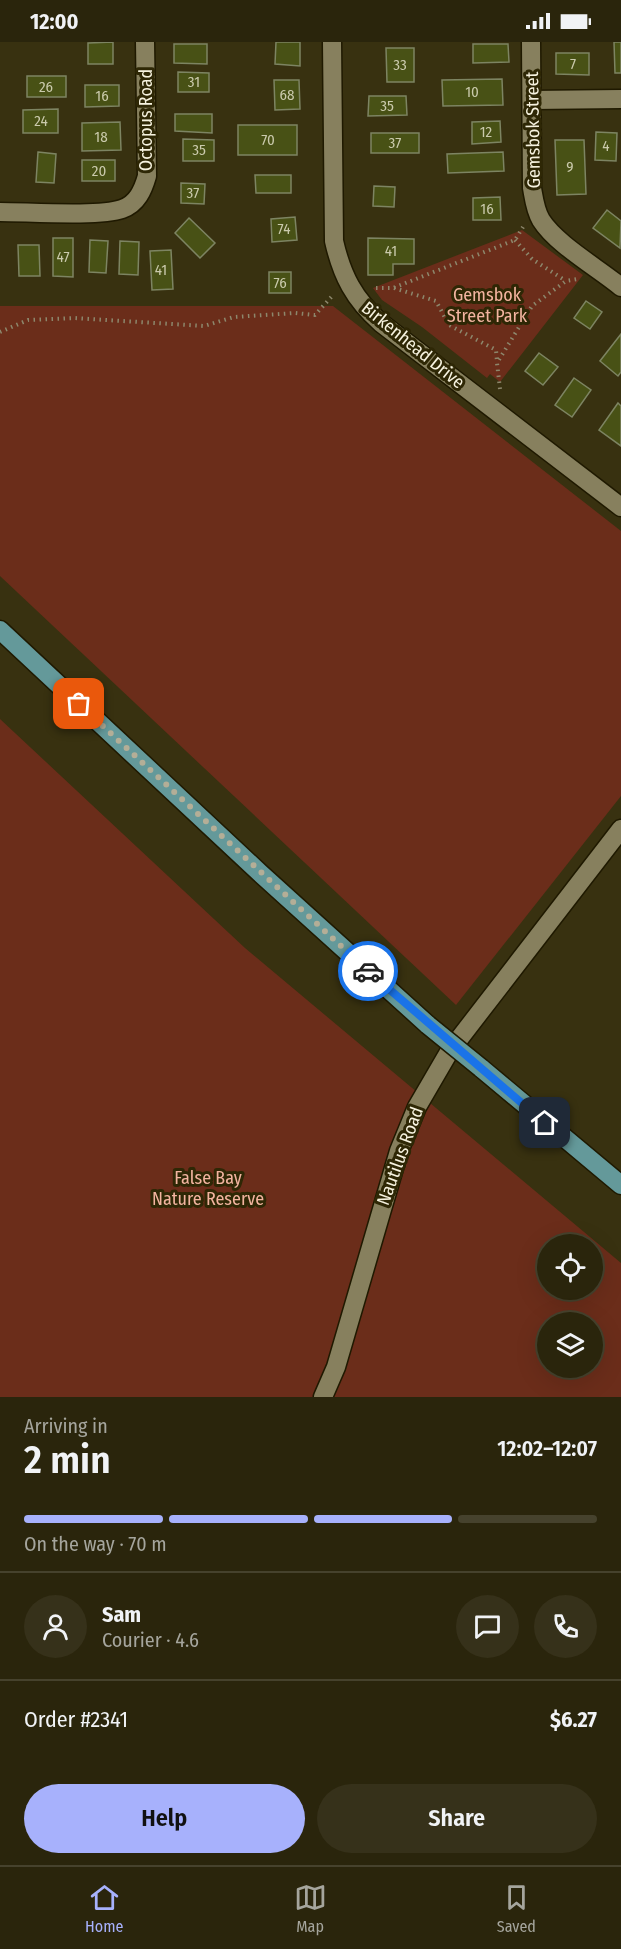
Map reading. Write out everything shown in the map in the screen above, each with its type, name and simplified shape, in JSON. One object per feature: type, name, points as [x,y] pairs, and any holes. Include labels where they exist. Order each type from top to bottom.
[{"type":"main road","points":[[0,630],[260,873],[428,1025],[621,1185]]},
{"type":"street","name":"Octopus Road","points":[[0,212],[108,212],[132,204],[143,189],[147,176],[145,42]]},
{"type":"street","name":"Birkenhead Drive","points":[[332,42],[334,242],[340,268],[349,287],[360,304],[381,323],[621,507]]},
{"type":"street","name":"Gemsbok Street","points":[[531,42],[532,188],[536,207],[541,220],[553,234],[621,287]]},
{"type":"street","points":[[532,100],[621,99]]},
{"type":"street","name":"Nautilus Road","points":[[323,1397],[336,1367],[399,1150],[417,1107],[449,1052],[621,829]]},
{"type":"path","points":[[393,288],[515,240],[536,207]]},
{"type":"path","points":[[515,240],[532,259],[566,281]]},
{"type":"path","points":[[497,363],[532,306],[566,281],[604,273]]},
{"type":"path","points":[[0,332],[28,320],[62,318],[101,318],[204,326],[234,317],[295,313],[315,315],[333,295],[349,287],[393,288],[436,301],[449,325],[496,350],[503,417]]},
{"type":"green space","name":"Gemsbok Street Park","points":[[522,230],[583,275],[500,382],[490,374],[487,378],[422,327],[382,300],[373,288]]},
{"type":"green space","points":[[0,306],[333,306],[621,531],[621,796],[456,1005],[0,576]]},
{"type":"green space","name":"False Bay Nature Reserve","points":[[0,719],[245,948],[586,1234],[537,1234],[537,1300],[603,1300],[603,1248],[621,1263],[621,1397],[0,1397]]},
{"type":"building","points":[[113,42],[113,64],[88,64],[88,43]]},
{"type":"building","points":[[276,42],[300,42],[300,66],[275,64]]},
{"type":"building","points":[[614,42],[621,42],[621,73],[615,73]]},
{"type":"building","points":[[174,44],[207,44],[207,64],[174,63]]},
{"type":"building","points":[[473,44],[508,44],[509,62],[473,63]]},
{"type":"building","points":[[386,48],[414,48],[414,82],[387,82]]},
{"type":"building","points":[[556,53],[589,53],[589,75],[556,74]]},
{"type":"building","points":[[178,72],[209,73],[209,92],[178,92]]},
{"type":"building","points":[[27,76],[66,76],[66,97],[27,97]]},
{"type":"building","points":[[502,79],[503,105],[443,106],[442,80]]},
{"type":"building","points":[[274,80],[299,80],[300,109],[275,110]]},
{"type":"building","points":[[85,85],[119,85],[119,106],[85,107]]},
{"type":"building","points":[[369,96],[406,96],[407,115],[368,116]]},
{"type":"building","points":[[58,109],[58,133],[23,133],[23,110]]},
{"type":"building","points":[[175,114],[212,114],[212,133],[175,131]]},
{"type":"building","points":[[500,121],[501,142],[472,144],[472,122]]},
{"type":"building","points":[[120,122],[121,150],[82,151],[82,123]]},
{"type":"building","points":[[238,125],[297,125],[297,155],[238,155]]},
{"type":"building","points":[[596,132],[617,133],[616,161],[595,160]]},
{"type":"building","points":[[371,133],[419,133],[419,153],[371,153]]},
{"type":"building","points":[[183,139],[214,140],[214,161],[183,161]]},
{"type":"building","points":[[555,140],[584,140],[586,194],[557,195]]},
{"type":"building","points":[[38,152],[56,154],[54,183],[36,182]]},
{"type":"building","points":[[503,152],[504,171],[448,173],[447,154]]},
{"type":"building","points":[[82,160],[115,160],[115,181],[82,181]]},
{"type":"building","points":[[255,175],[291,175],[291,193],[256,193]]},
{"type":"building","points":[[181,183],[205,184],[204,204],[181,203]]},
{"type":"building","points":[[374,186],[395,187],[394,207],[373,206]]},
{"type":"building","points":[[500,197],[501,220],[473,220],[473,198]]},
{"type":"building","points":[[607,210],[621,221],[620,248],[593,228]]},
{"type":"building","points":[[295,217],[297,240],[272,242],[271,219]]},
{"type":"building","points":[[189,218],[215,243],[200,258],[175,233]]},
{"type":"building","points":[[53,238],[73,238],[73,277],[53,276]]},
{"type":"building","points":[[368,238],[414,239],[414,264],[393,264],[393,275],[368,275]]},
{"type":"building","points":[[90,240],[108,241],[106,273],[89,272]]},
{"type":"building","points":[[120,241],[139,242],[138,275],[119,274]]},
{"type":"building","points":[[18,245],[39,245],[40,276],[19,276]]},
{"type":"building","points":[[171,250],[173,289],[152,290],[150,251]]},
{"type":"building","points":[[269,272],[291,272],[291,293],[269,293]]},
{"type":"building","points":[[586,301],[602,312],[590,329],[574,318]]},
{"type":"building","points":[[621,334],[621,372],[618,376],[600,361]]},
{"type":"building","points":[[539,353],[558,367],[543,385],[525,371]]},
{"type":"building","points":[[574,378],[591,390],[572,417],[555,405]]},
{"type":"building","points":[[618,403],[621,406],[621,446],[599,430]]},
{"type":"way so far","points":[[79,704],[368,971]]},
{"type":"route","points":[[368,971],[428,1025],[545,1123]]}]
